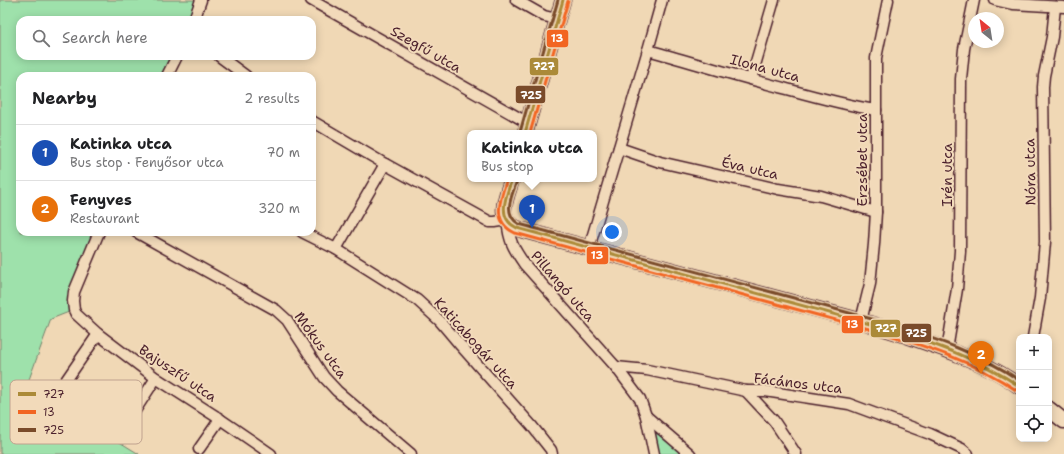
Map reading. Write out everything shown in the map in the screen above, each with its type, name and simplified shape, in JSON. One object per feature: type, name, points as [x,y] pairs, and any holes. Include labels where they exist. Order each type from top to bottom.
[{"type":"street","points":[[195,16],[201,0]]},
{"type":"street","name":"Szegfű utca","points":[[311,0],[527,128]]},
{"type":"street","points":[[516,0],[544,16],[557,19]]},
{"type":"street","points":[[527,128],[563,0]]},
{"type":"street","points":[[589,248],[662,0]]},
{"type":"street","points":[[751,79],[774,0]]},
{"type":"street","name":"Erzsébet utca","points":[[861,321],[872,269],[876,212],[876,58],[888,0]]},
{"type":"street","name":"Irén utca","points":[[947,350],[957,288],[960,251],[962,64],[974,0]]},
{"type":"street","points":[[995,0],[1013,4],[1060,7]]},
{"type":"street","name":"Nóra utca","points":[[1034,334],[1040,298],[1045,242],[1043,87],[1052,37],[1060,7]]},
{"type":"street","name":"Ilona utca","points":[[648,50],[844,104],[876,110]]},
{"type":"street","points":[[169,72],[175,60]]},
{"type":"street","points":[[224,60],[241,72]]},
{"type":"street","points":[[316,123],[385,164],[490,222],[507,220]]},
{"type":"street","name":"Éva utca","points":[[619,148],[660,162],[778,190],[821,196],[876,212]]},
{"type":"street","points":[[336,249],[385,164]]},
{"type":"street","points":[[511,182],[504,206],[504,213],[512,226],[522,230],[861,321],[914,337],[974,360],[1016,384]]},
{"type":"street","name":"Pillangó utca","points":[[507,220],[508,235],[516,253],[616,367],[640,399],[646,416],[654,454]]},
{"type":"street","name":"Bajuszfű utca","points":[[97,236],[74,292],[74,310],[79,318],[156,378],[271,454]]},
{"type":"street","name":"Mókus utca","points":[[143,236],[276,310],[287,320],[324,377],[337,391],[411,454]]},
{"type":"street","name":"Katicabogár utca","points":[[310,236],[336,249],[417,300],[440,321],[532,426],[552,454]]},
{"type":"street","points":[[66,380],[98,334]]},
{"type":"street","name":"Fácános utca","points":[[616,367],[647,370],[746,391],[765,391],[849,404],[930,434],[962,452]]},
{"type":"street","points":[[142,400],[156,378]]},
{"type":"street","points":[[746,391],[774,421],[796,454]]},
{"type":"street","points":[[1052,411],[1064,421]]},
{"type":"street","points":[[646,416],[690,454]]},
{"type":"street","points":[[199,449],[220,419]]},
{"type":"green space","points":[[0,0],[201,0],[195,16],[16,16],[16,60],[175,60],[169,72],[16,72],[16,236],[97,236],[84,265],[74,310],[51,319],[29,380],[10,380],[10,444],[123,444],[139,454],[0,454]]},
{"type":"green space","points":[[660,432],[681,452],[679,454],[659,454],[654,435]]},
{"type":"transit line","name":"725","points":[[521,130],[558,0]]},
{"type":"transit line","name":"727","points":[[526,130],[563,0]]},
{"type":"transit line","name":"13","points":[[531,130],[568,1]]},
{"type":"transit line","name":"13","points":[[506,182],[500,202],[500,216],[507,228],[515,233],[880,332],[967,363],[1016,390]]},
{"type":"transit line","name":"727","points":[[511,182],[504,206],[507,219],[517,228],[881,327],[935,345],[970,359],[1016,384]]},
{"type":"transit line","name":"725","points":[[517,182],[511,198],[510,210],[514,220],[519,224],[883,322],[970,353],[1016,378]]},
{"type":"place","name":"Katinka utca","points":[[532,228]]},
{"type":"place","name":"Fenyves","points":[[981,374]]}]
